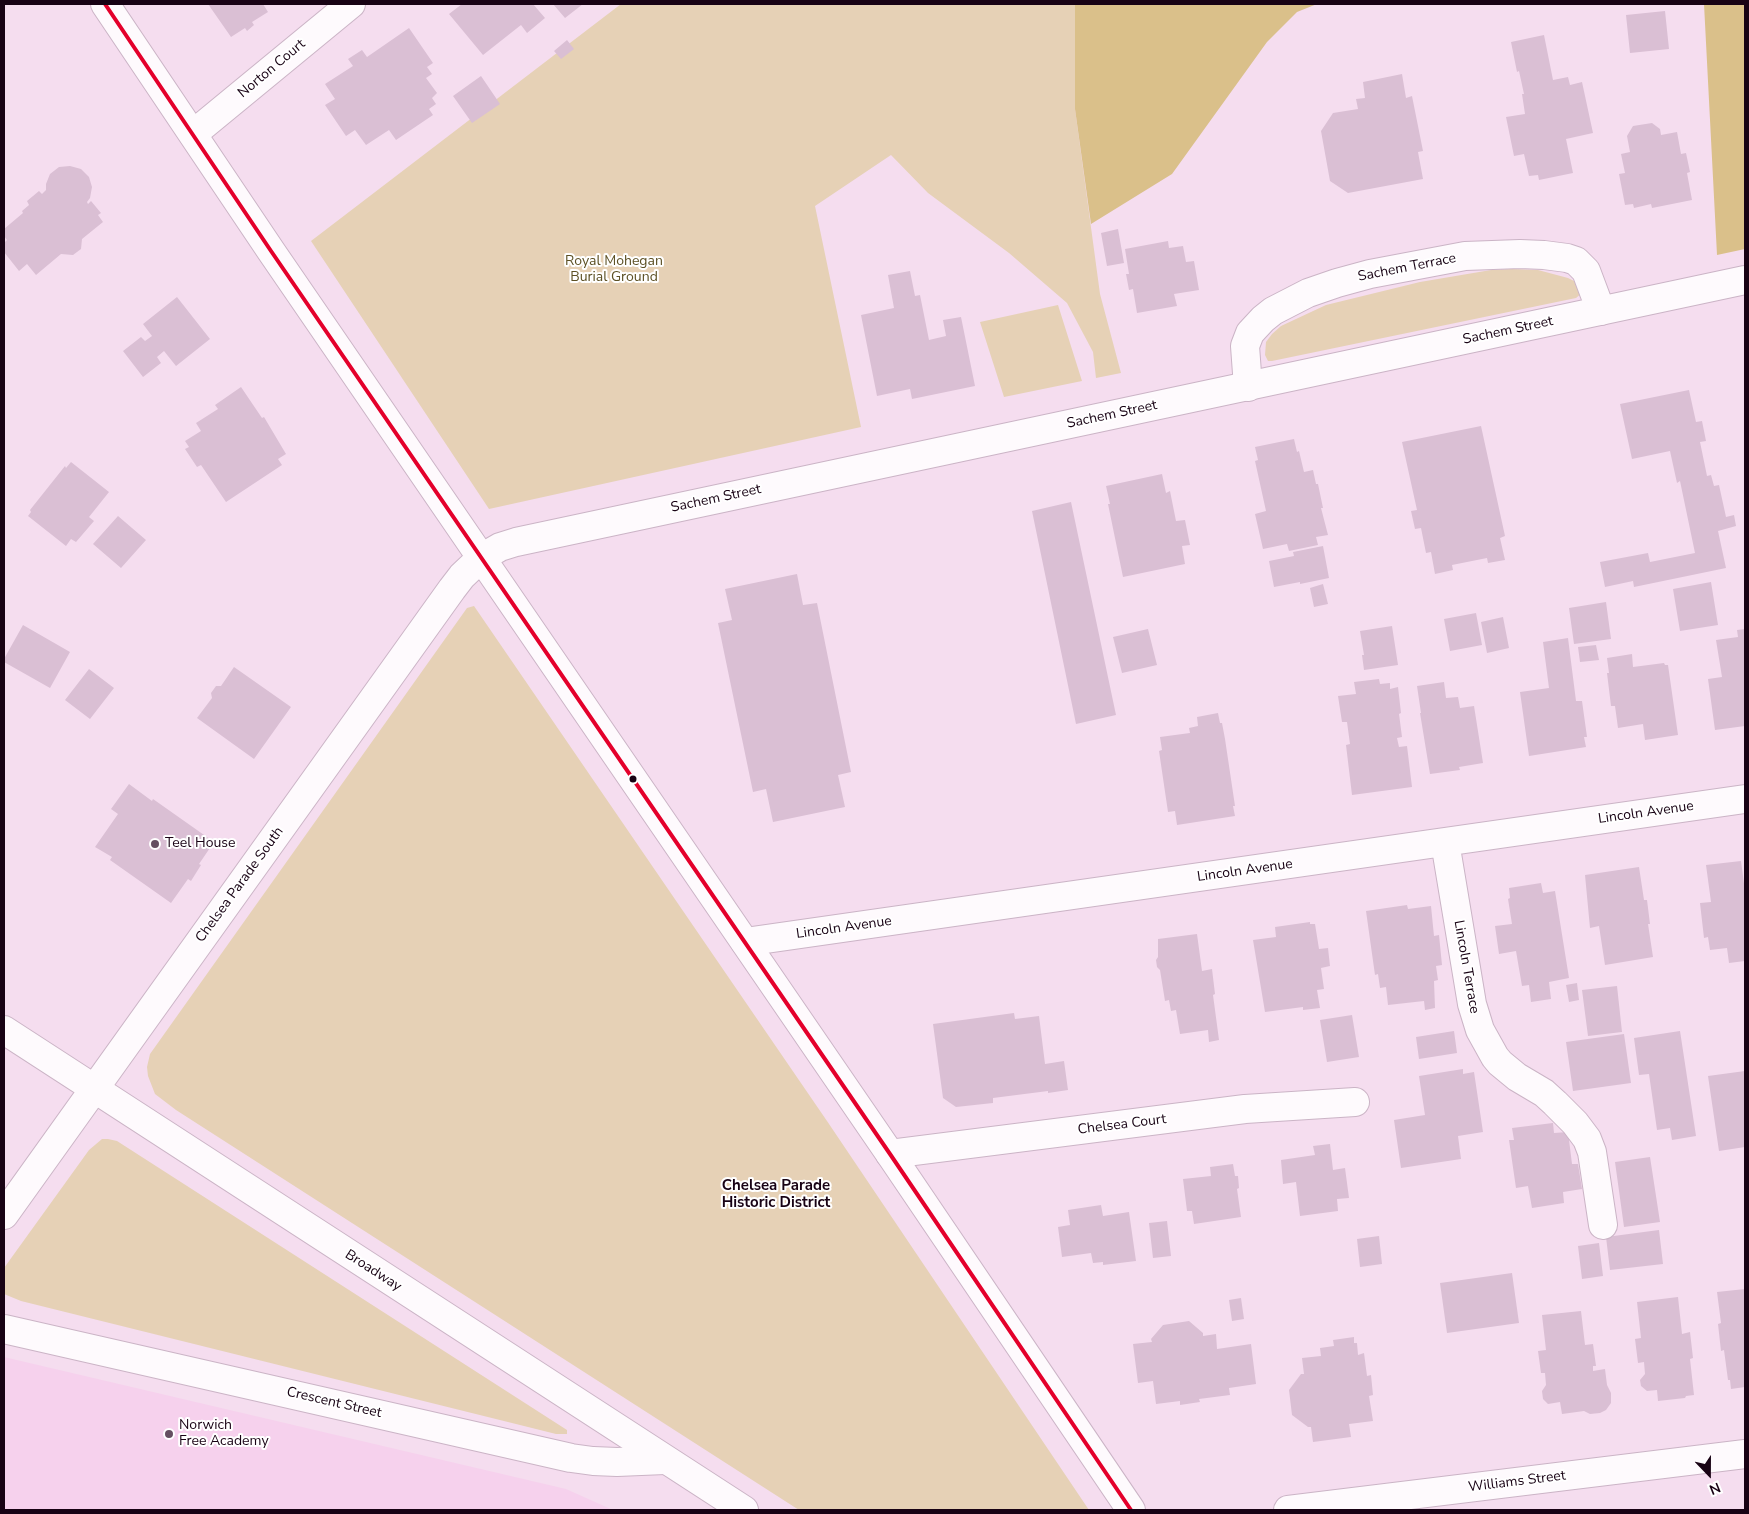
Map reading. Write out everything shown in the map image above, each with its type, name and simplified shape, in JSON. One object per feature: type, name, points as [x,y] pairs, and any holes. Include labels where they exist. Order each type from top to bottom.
[{"type":"main road","points":[[105,4],[1131,1510]]},
{"type":"main road","name":"Norton Court","points":[[193,134],[351,4]]},
{"type":"main road","name":"Sachem Terrace","points":[[1248,386],[1245,346],[1250,332],[1263,319],[1273,311],[1308,293],[1370,274],[1465,256],[1520,254],[1567,258],[1576,261],[1586,271],[1601,311]]},
{"type":"main road","name":"Sachem Street","points":[[481,558],[500,547],[516,542],[1745,280]]},
{"type":"main road","name":"Chelsea Parade South","points":[[4,1215],[462,576],[481,558]]},
{"type":"main road","name":"Lincoln Avenue","points":[[745,942],[1745,799]]},
{"type":"main road","name":"Lincoln Terrace","points":[[1445,842],[1472,1004],[1480,1030],[1500,1063],[1555,1102],[1583,1133],[1592,1152],[1603,1225]]},
{"type":"main road","name":"Broadway","points":[[4,1030],[744,1510]]},
{"type":"main road","name":"Chelsea Court","points":[[890,1154],[1245,1109],[1355,1102]]},
{"type":"main road","name":"Crescent Street","points":[[4,1329],[571,1458],[617,1462],[666,1460]]},
{"type":"main road","name":"Williams Street","points":[[1288,1510],[1745,1454]]},
{"type":"shaded area","points":[[1075,4],[1317,4],[1297,12],[1267,42],[1172,174],[1091,224],[1075,109]]},
{"type":"shaded area","points":[[1704,4],[1745,4],[1745,249],[1717,255]]},
{"type":"shaded area","name":"Norwich Free Academy","points":[[4,1357],[566,1489],[613,1510],[4,1510]]},
{"type":"green space","name":"Royal Mohegan Burial Ground","points":[[621,4],[1075,4],[1075,109],[1100,294],[1121,373],[1096,378],[1093,352],[1067,303],[1009,253],[928,193],[891,155],[815,206],[861,427],[489,509],[311,241]]},
{"type":"green space","points":[[1491,270],[1538,270],[1568,278],[1576,282],[1582,293],[1576,298],[1272,361],[1268,361],[1265,355],[1266,342],[1281,326],[1326,305],[1420,282]]},
{"type":"green space","points":[[1058,305],[1082,381],[1004,397],[980,322]]},
{"type":"green space","points":[[474,606],[827,1121],[1089,1510],[799,1510],[176,1110],[155,1094],[148,1076],[147,1067],[150,1054],[467,608]]},
{"type":"green space","points":[[102,1139],[117,1141],[567,1430],[567,1434],[556,1434],[21,1301],[4,1294],[4,1268],[89,1150]]},
{"type":"building","points":[[208,4],[263,4],[268,12],[252,22],[254,25],[247,31],[245,28],[231,37]]},
{"type":"building","points":[[462,4],[533,4],[545,18],[527,33],[521,25],[483,55],[449,14]]},
{"type":"building","points":[[553,4],[583,4],[565,18]]},
{"type":"building","points":[[1665,11],[1669,49],[1630,53],[1626,15]]},
{"type":"building","points":[[409,28],[433,63],[427,67],[432,74],[426,78],[437,93],[432,98],[436,104],[429,109],[433,115],[396,140],[389,130],[366,145],[355,130],[346,136],[325,105],[335,99],[325,84],[353,66],[348,59],[362,50],[367,57]]},
{"type":"building","points":[[1544,35],[1553,80],[1568,77],[1570,85],[1582,82],[1593,133],[1566,139],[1573,173],[1539,180],[1538,175],[1529,176],[1524,154],[1514,156],[1506,117],[1525,114],[1522,94],[1524,94],[1511,42]]},
{"type":"building","points":[[567,40],[574,49],[561,59],[554,51]]},
{"type":"building","points":[[1402,74],[1406,98],[1412,96],[1423,151],[1418,152],[1423,179],[1348,193],[1330,181],[1321,131],[1333,113],[1358,109],[1356,99],[1365,98],[1363,82]]},
{"type":"building","points":[[481,76],[500,104],[472,123],[453,96]]},
{"type":"building","points":[[1652,123],[1660,129],[1661,135],[1677,132],[1681,154],[1686,153],[1690,172],[1687,173],[1692,200],[1652,208],[1651,204],[1634,208],[1633,204],[1625,205],[1619,174],[1625,173],[1621,154],[1630,152],[1627,136],[1633,126]]},
{"type":"building","points":[[70,166],[81,169],[89,177],[92,187],[90,198],[87,202],[88,204],[91,201],[101,213],[98,215],[103,222],[82,239],[81,249],[73,255],[61,254],[36,275],[27,264],[19,271],[4,252],[4,243],[7,240],[4,236],[4,229],[23,213],[22,211],[29,205],[27,201],[39,191],[42,194],[46,190],[50,174],[59,167]]},
{"type":"building","points":[[1118,229],[1124,263],[1107,266],[1101,233]]},
{"type":"building","points":[[1168,241],[1169,248],[1183,246],[1186,262],[1194,261],[1199,290],[1174,294],[1177,306],[1137,313],[1133,289],[1129,290],[1126,274],[1129,274],[1125,249]]},
{"type":"building","points":[[910,271],[915,296],[920,295],[929,340],[946,336],[943,320],[961,317],[975,386],[912,399],[910,389],[877,396],[861,315],[894,308],[888,275]]},
{"type":"building","points":[[177,297],[210,339],[176,366],[164,351],[157,357],[161,363],[143,377],[123,351],[141,337],[145,341],[152,336],[143,324]]},
{"type":"building","points":[[241,387],[262,418],[264,417],[286,454],[278,459],[282,465],[226,502],[201,465],[197,467],[185,449],[189,447],[185,441],[201,431],[196,423],[218,409],[215,405]]},
{"type":"building","points":[[1689,390],[1696,422],[1702,421],[1706,441],[1700,442],[1707,476],[1711,475],[1714,486],[1719,485],[1726,517],[1734,515],[1736,526],[1718,531],[1726,568],[1634,587],[1633,581],[1605,587],[1600,562],[1648,553],[1650,562],[1695,553],[1680,481],[1677,483],[1670,451],[1632,459],[1620,404]]},
{"type":"building","points":[[1481,426],[1505,536],[1500,538],[1505,560],[1488,563],[1487,558],[1452,565],[1453,570],[1435,574],[1431,552],[1426,553],[1421,528],[1415,529],[1411,511],[1417,510],[1402,442]]},
{"type":"building","points":[[1294,439],[1304,472],[1313,470],[1316,484],[1318,484],[1323,508],[1321,508],[1328,535],[1316,537],[1318,545],[1289,551],[1287,544],[1263,549],[1255,514],[1266,511],[1255,461],[1258,460],[1255,447]]},
{"type":"building","points":[[71,462],[109,492],[89,517],[94,521],[76,542],[71,539],[66,546],[28,516],[31,512],[30,510],[65,466],[66,468]]},
{"type":"building","points":[[1162,474],[1166,493],[1170,491],[1176,521],[1185,520],[1190,545],[1182,546],[1185,564],[1123,577],[1106,486]]},
{"type":"building","points":[[1071,502],[1116,715],[1076,724],[1032,511]]},
{"type":"building","points":[[118,516],[146,540],[121,568],[93,544]]},
{"type":"building","points":[[1323,546],[1329,578],[1274,587],[1269,561],[1294,556],[1293,552]]},
{"type":"building","points":[[797,574],[803,605],[817,603],[851,772],[838,775],[845,807],[773,822],[766,789],[753,792],[718,623],[732,620],[725,589]]},
{"type":"building","points":[[1711,582],[1718,625],[1680,631],[1673,589]]},
{"type":"building","points":[[1323,584],[1328,604],[1314,607],[1310,588]]},
{"type":"building","points":[[1606,602],[1611,639],[1574,644],[1569,608]]},
{"type":"building","points":[[1476,613],[1482,645],[1450,651],[1444,619]]},
{"type":"building","points":[[1503,617],[1509,648],[1487,653],[1481,622]]},
{"type":"building","points":[[23,625],[70,652],[50,688],[4,662]]},
{"type":"building","points":[[1392,626],[1398,665],[1364,670],[1362,655],[1364,655],[1360,631]]},
{"type":"building","points":[[1148,629],[1157,665],[1122,673],[1113,637]]},
{"type":"building","points":[[1745,629],[1745,726],[1715,730],[1708,679],[1722,677],[1716,640],[1738,637],[1737,630]]},
{"type":"building","points":[[1568,638],[1576,701],[1582,701],[1587,737],[1584,737],[1586,747],[1529,756],[1520,692],[1549,688],[1543,642]]},
{"type":"building","points":[[1596,645],[1599,660],[1580,662],[1578,647]]},
{"type":"building","points":[[1632,654],[1633,667],[1664,663],[1668,665],[1678,735],[1645,740],[1643,724],[1618,728],[1615,706],[1611,706],[1607,658]]},
{"type":"building","points":[[234,667],[291,707],[254,759],[197,718],[212,698],[211,693],[216,686],[221,686]]},
{"type":"building","points":[[89,669],[114,688],[90,719],[65,700]]},
{"type":"building","points":[[1379,679],[1380,684],[1390,683],[1390,689],[1398,687],[1402,737],[1397,738],[1399,747],[1407,746],[1412,787],[1352,795],[1346,745],[1350,744],[1347,722],[1342,722],[1338,696],[1356,694],[1354,682]]},
{"type":"building","points":[[1444,682],[1446,698],[1458,697],[1460,708],[1474,706],[1483,763],[1459,767],[1460,770],[1430,774],[1417,686]]},
{"type":"building","points":[[1218,713],[1225,739],[1235,816],[1177,825],[1175,811],[1168,812],[1159,751],[1162,750],[1160,737],[1190,733],[1189,728],[1198,726],[1197,717]]},
{"type":"building","name":"Teel House","points":[[129,784],[214,842],[199,864],[201,865],[191,881],[188,879],[171,903],[110,860],[112,857],[95,847],[118,814],[111,809]]},
{"type":"building","points":[[1741,861],[1745,891],[1745,961],[1729,963],[1727,948],[1710,950],[1708,937],[1704,938],[1700,903],[1711,902],[1706,865]]},
{"type":"building","points":[[1639,867],[1644,900],[1647,900],[1650,924],[1648,924],[1653,957],[1605,965],[1599,926],[1590,928],[1585,875]]},
{"type":"building","points":[[1541,883],[1543,893],[1555,891],[1569,978],[1549,982],[1551,999],[1531,1002],[1529,985],[1522,986],[1516,951],[1499,954],[1495,926],[1512,924],[1508,899],[1510,898],[1509,888]]},
{"type":"building","points":[[1407,905],[1408,909],[1431,906],[1434,936],[1439,935],[1442,965],[1436,966],[1438,980],[1434,981],[1435,1008],[1425,1010],[1424,1001],[1388,1005],[1386,987],[1380,988],[1378,974],[1375,975],[1366,911]]},
{"type":"building","points":[[1310,922],[1310,924],[1315,924],[1319,949],[1328,948],[1330,966],[1321,968],[1324,989],[1317,990],[1320,1008],[1303,1010],[1303,1007],[1265,1012],[1253,940],[1276,937],[1275,927]]},
{"type":"building","points":[[1197,934],[1202,971],[1212,969],[1215,994],[1213,995],[1219,1040],[1209,1042],[1208,1030],[1180,1034],[1176,1010],[1171,1011],[1169,1000],[1165,1001],[1160,970],[1157,967],[1156,960],[1158,957],[1158,939]]},
{"type":"building","points":[[1577,983],[1579,1000],[1569,1002],[1566,985]]},
{"type":"building","points":[[1617,986],[1622,1032],[1588,1036],[1582,990]]},
{"type":"building","points":[[1014,1013],[1015,1019],[1039,1016],[1045,1064],[1064,1061],[1068,1090],[993,1098],[993,1103],[956,1107],[943,1098],[933,1024]]},
{"type":"building","points":[[1352,1015],[1359,1057],[1327,1062],[1320,1020]]},
{"type":"building","points":[[1454,1031],[1457,1053],[1419,1059],[1416,1037]]},
{"type":"building","points":[[1680,1031],[1696,1136],[1672,1140],[1670,1128],[1657,1130],[1649,1074],[1639,1075],[1634,1038]]},
{"type":"building","points":[[1624,1034],[1631,1083],[1573,1091],[1566,1042]]},
{"type":"building","points":[[1463,1069],[1463,1074],[1474,1072],[1483,1132],[1458,1136],[1461,1159],[1401,1168],[1394,1120],[1425,1115],[1419,1076]]},
{"type":"building","points":[[1745,1071],[1745,1147],[1719,1151],[1708,1076]]},
{"type":"building","points":[[1553,1123],[1554,1133],[1568,1132],[1572,1164],[1578,1164],[1582,1189],[1563,1192],[1564,1203],[1532,1208],[1528,1186],[1516,1188],[1509,1140],[1514,1140],[1512,1128]]},
{"type":"building","points":[[1330,1144],[1333,1170],[1345,1168],[1349,1198],[1337,1199],[1338,1211],[1300,1216],[1296,1182],[1283,1184],[1281,1160],[1315,1155],[1313,1146]]},
{"type":"building","points":[[1650,1157],[1660,1222],[1624,1227],[1615,1162]]},
{"type":"building","points":[[1233,1164],[1235,1176],[1238,1176],[1239,1188],[1237,1189],[1241,1217],[1194,1224],[1192,1211],[1187,1211],[1183,1179],[1211,1176],[1210,1167]]},
{"type":"building","points":[[1101,1205],[1103,1216],[1129,1212],[1136,1261],[1103,1265],[1103,1262],[1093,1263],[1091,1253],[1062,1257],[1058,1227],[1070,1225],[1068,1210]]},
{"type":"building","points":[[1167,1221],[1171,1256],[1153,1258],[1149,1223]]},
{"type":"building","points":[[1659,1230],[1663,1264],[1610,1270],[1606,1237]]},
{"type":"building","points":[[1379,1236],[1382,1264],[1360,1267],[1357,1239]]},
{"type":"building","points":[[1599,1243],[1603,1276],[1582,1279],[1578,1246]]},
{"type":"building","points":[[1512,1273],[1519,1323],[1447,1333],[1440,1283]]},
{"type":"building","points":[[1745,1289],[1745,1387],[1731,1389],[1724,1350],[1721,1351],[1718,1324],[1721,1323],[1717,1292]]},
{"type":"building","points":[[1678,1297],[1682,1334],[1690,1332],[1693,1358],[1690,1359],[1694,1395],[1658,1401],[1657,1390],[1647,1391],[1641,1386],[1640,1380],[1645,1374],[1644,1362],[1638,1363],[1635,1339],[1641,1338],[1637,1302]]},
{"type":"building","points":[[1241,1298],[1244,1319],[1232,1321],[1229,1300]]},
{"type":"building","points":[[1581,1311],[1585,1345],[1593,1344],[1596,1366],[1593,1366],[1593,1371],[1605,1369],[1607,1385],[1611,1393],[1611,1403],[1606,1410],[1600,1413],[1590,1414],[1584,1411],[1562,1414],[1560,1402],[1548,1404],[1543,1399],[1542,1391],[1546,1385],[1545,1373],[1541,1373],[1538,1351],[1546,1350],[1542,1315]]},
{"type":"building","points":[[1189,1321],[1203,1333],[1203,1336],[1216,1334],[1217,1349],[1251,1344],[1256,1384],[1229,1388],[1230,1395],[1199,1399],[1200,1402],[1180,1405],[1180,1401],[1156,1404],[1153,1381],[1138,1383],[1133,1344],[1152,1342],[1151,1339],[1163,1325]]},
{"type":"building","points":[[1354,1337],[1354,1343],[1357,1343],[1358,1355],[1364,1353],[1367,1376],[1371,1375],[1373,1395],[1369,1396],[1373,1421],[1349,1424],[1351,1437],[1313,1442],[1311,1427],[1308,1427],[1292,1415],[1289,1390],[1301,1374],[1304,1374],[1302,1358],[1321,1356],[1320,1348],[1334,1346],[1333,1340]]},
{"type":"transit line","points":[[105,4],[271,251],[890,1154],[1131,1510]]},
{"type":"place","name":"Teel House","points":[[155,844]]},
{"type":"place","name":"Norwich Free Academy","points":[[169,1434]]},
{"type":"district","name":"Chelsea Parade Historic District","points":[[776,1194]]}]
